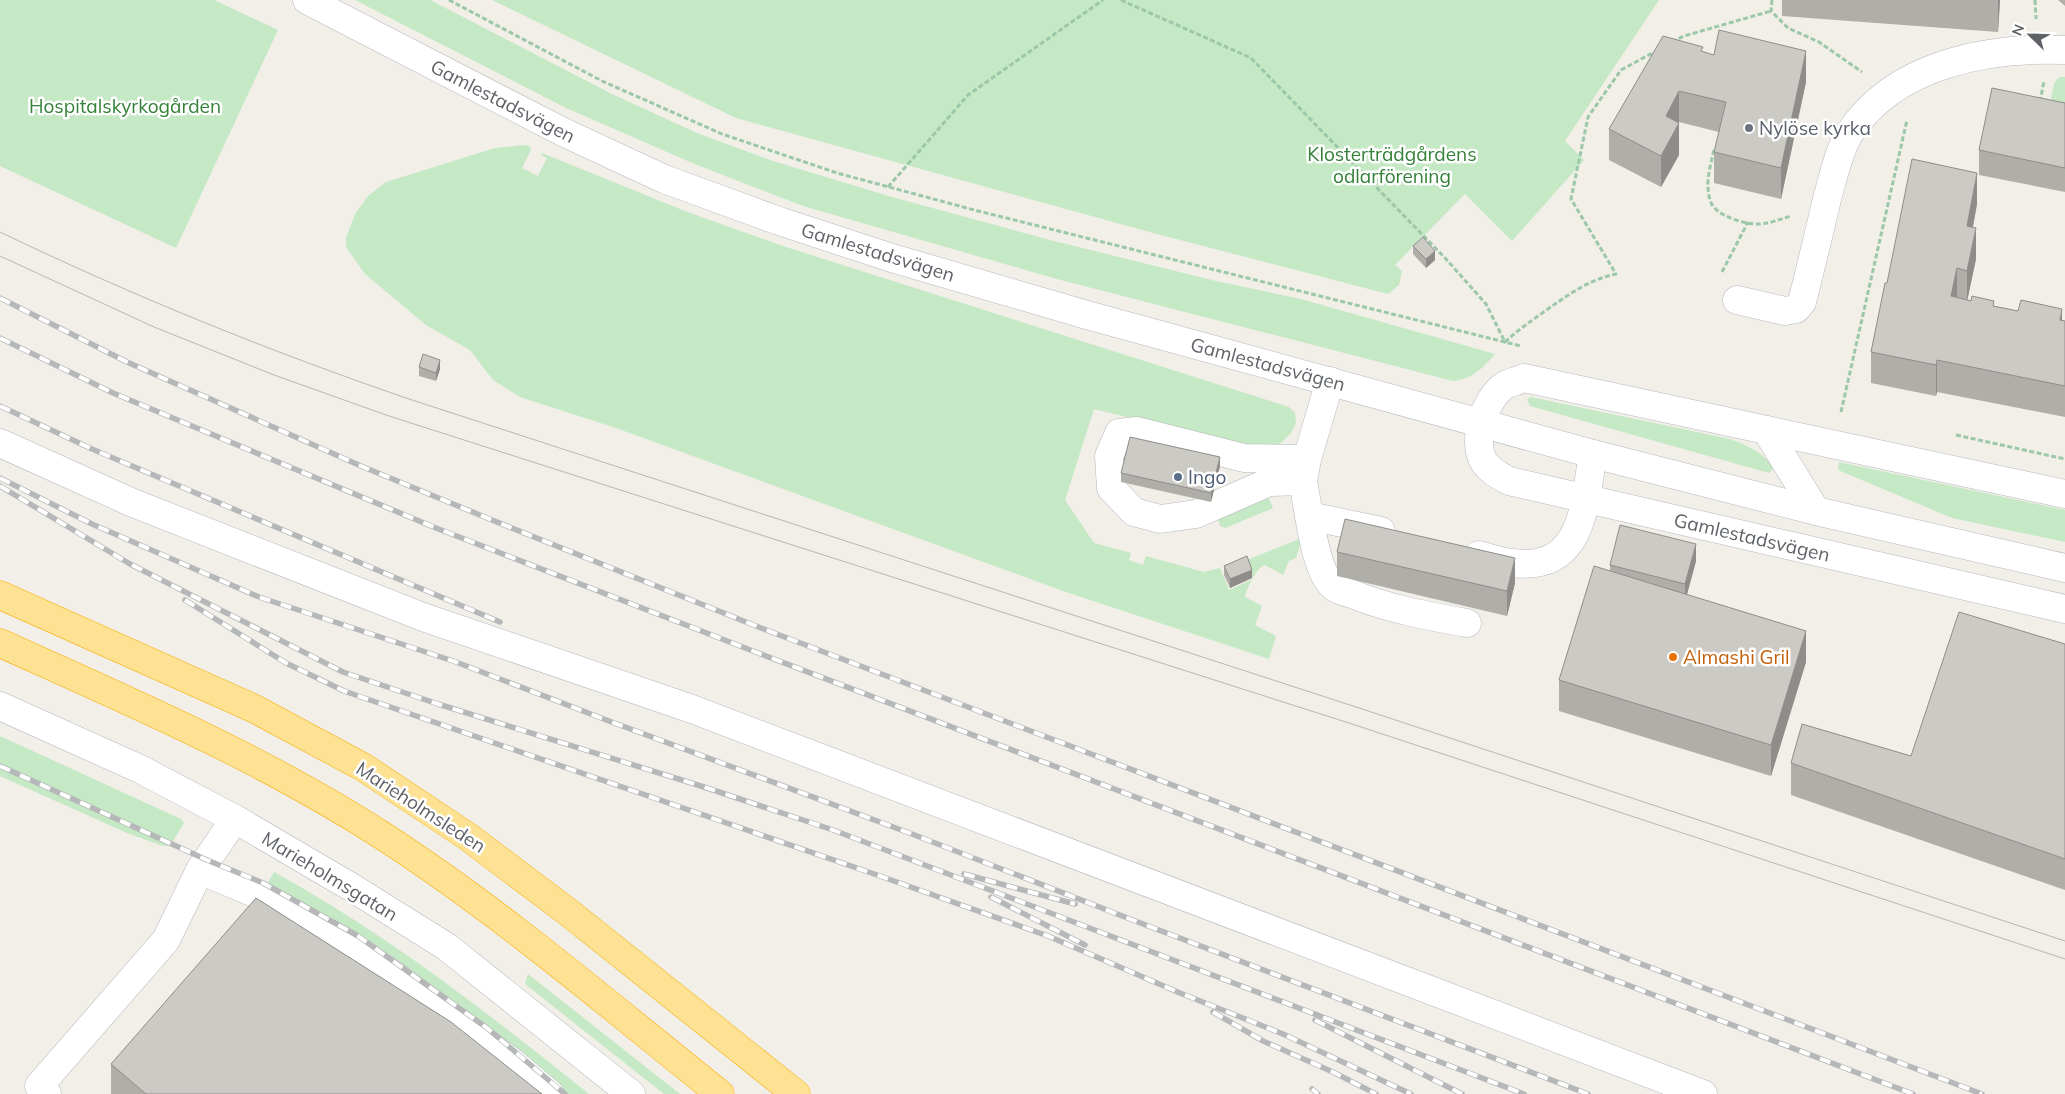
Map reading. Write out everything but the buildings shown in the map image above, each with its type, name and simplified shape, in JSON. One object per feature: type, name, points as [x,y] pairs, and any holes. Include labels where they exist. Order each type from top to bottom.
[{"type":"highway","name":"Marieholmsleden","points":[[0,595],[254,709],[363,767],[467,836],[568,912],[796,1094]]},
{"type":"highway","points":[[0,644],[150,710],[276,773],[382,836],[468,894],[720,1094]]},
{"type":"street","name":"Gamlestadsvägen","points":[[306,0],[563,132],[664,179],[778,221],[892,258],[1078,312],[1593,454],[1816,511],[2065,568]]},
{"type":"street","points":[[1737,300],[1786,311],[1796,309],[1802,302],[1834,173],[1848,136],[1867,112],[1886,93],[1922,72],[1956,61],[2014,52],[2065,50]]},
{"type":"street","name":"Gamlestadsvägen","points":[[2065,494],[1524,378],[1506,385],[1496,394],[1481,423],[1480,447],[1484,462],[1495,473],[1509,481],[2065,609]]},
{"type":"street","points":[[1330,381],[1305,470],[1313,544],[1324,571],[1334,587],[1363,598],[1412,612],[1467,623]]},
{"type":"street","points":[[1766,430],[1816,511]]},
{"type":"street","points":[[1137,431],[1244,458],[1305,470],[1269,482],[1196,514],[1154,518],[1134,512],[1111,488],[1109,456],[1119,434],[1137,431]]},
{"type":"street","points":[[0,443],[133,503],[423,617],[692,710],[1703,1094]]},
{"type":"street","points":[[1457,550],[1513,563],[1543,562],[1562,553],[1574,538],[1582,515],[1593,454]]},
{"type":"street","points":[[1309,516],[1401,536]]},
{"type":"street","name":"Marieholmsgatan","points":[[0,706],[140,769],[235,819],[351,887],[447,947],[631,1094]]},
{"type":"street","points":[[47,1094],[39,1086],[166,940],[200,870],[235,819]]},
{"type":"street","points":[[200,870],[266,898],[385,968],[512,1062],[550,1094]]},
{"type":"path","points":[[449,0],[602,81],[722,134],[837,174],[1526,347]]},
{"type":"path","points":[[888,187],[968,94],[1103,0]]},
{"type":"path","points":[[1122,0],[1251,58],[1446,258],[1486,304],[1505,342]]},
{"type":"path","points":[[1771,11],[1772,0]]},
{"type":"path","points":[[1668,44],[1684,36],[1771,11]]},
{"type":"path","points":[[1771,11],[1788,28],[1819,42],[1846,60],[1863,73],[1864,76]]},
{"type":"path","points":[[1505,342],[1520,328],[1570,292],[1598,278],[1616,274],[1570,199],[1588,117],[1621,70],[1660,48]]},
{"type":"path","points":[[2039,110],[2045,78]]},
{"type":"path","points":[[1842,412],[1908,116]]},
{"type":"path","points":[[1714,150],[1708,178],[1710,202],[1716,210],[1731,219],[1759,224],[1795,214]]},
{"type":"path","points":[[1719,277],[1748,222]]},
{"type":"green space","name":"Hospitalskyrkogården","points":[[0,0],[214,0],[278,30],[176,248],[0,166]]},
{"type":"green space","points":[[355,0],[430,0],[612,94],[697,133],[773,161],[892,197],[1050,240],[1216,281],[1301,299],[1495,354],[1477,372],[1466,378],[1453,381],[1057,279],[803,206],[697,165],[566,108]]},
{"type":"green space","name":"Klosterträdgårdens odlarförening","points":[[492,0],[1659,0],[1565,141],[1584,160],[1512,241],[1465,194],[1395,265],[1402,271],[1399,285],[1388,294],[1157,234],[736,118]]},
{"type":"green space","points":[[2059,77],[2065,77],[2065,112],[2050,104],[2054,84]]},
{"type":"green space","points":[[530,146],[531,150],[522,168],[538,176],[547,158],[541,155],[542,153],[690,213],[786,247],[1289,407],[1295,413],[1296,423],[1291,433],[1282,442],[1270,449],[1220,440],[1094,409],[1065,500],[1094,543],[1131,553],[1129,560],[1143,565],[1146,556],[1204,572],[1220,568],[1229,590],[1252,579],[1245,597],[1262,606],[1255,625],[1276,636],[1269,659],[1063,591],[616,428],[520,397],[493,380],[470,350],[426,325],[365,274],[346,247],[346,238],[355,214],[368,196],[386,182],[495,148]]},
{"type":"green space","points":[[1531,397],[1730,439],[1761,454],[1773,469],[1769,473],[1530,406],[1527,399]]},
{"type":"green space","points":[[1839,462],[2065,510],[2065,542],[1952,518],[1838,470]]},
{"type":"green space","points":[[1267,494],[1273,508],[1226,528],[1220,526],[1218,518]]},
{"type":"green space","points":[[1302,538],[1296,558],[1289,561],[1283,575],[1265,565],[1258,570],[1253,578],[1247,560]]},
{"type":"green space","points":[[0,736],[181,819],[184,823],[170,846],[163,846],[127,833],[0,776]]},
{"type":"green space","points":[[274,872],[357,921],[397,948],[475,1005],[589,1094],[546,1094],[265,888]]},
{"type":"green space","points":[[528,974],[680,1094],[664,1094],[525,984]]},
{"type":"tram line","points":[[0,232],[50,256],[202,322],[305,362],[409,399],[1350,705],[2065,941]]},
{"type":"tram line","points":[[0,256],[154,327],[274,375],[389,416],[1352,724],[2065,959]]},
{"type":"railway","points":[[0,298],[127,362],[361,466],[492,520],[761,628],[1982,1094]]},
{"type":"railway","points":[[0,338],[113,393],[436,528],[1913,1094]]},
{"type":"railway","points":[[0,406],[92,449],[500,622]]},
{"type":"railway","points":[[0,478],[92,524],[259,597],[456,662],[912,834],[1588,1094]]},
{"type":"railway","points":[[0,486],[130,564],[343,672],[833,830],[1524,1094]]},
{"type":"railway","points":[[185,600],[286,663],[344,691],[1048,936],[1180,993],[1283,1034],[1411,1094]]},
{"type":"railway","points":[[0,766],[207,860],[263,883],[358,936],[487,1028],[565,1094]]},
{"type":"railway","points":[[964,874],[1075,904]]},
{"type":"railway","points":[[991,897],[1085,945]]},
{"type":"railway","points":[[1213,1012],[1263,1041],[1335,1073],[1376,1094]]},
{"type":"railway","points":[[1315,1020],[1462,1094]]},
{"type":"railway","points":[[1312,1089],[1318,1094]]},
{"type":"place","name":"Nylöse kyrka","points":[[1749,128]]},
{"type":"place","name":"Ingo","points":[[1178,477]]},
{"type":"place","name":"Almashi Gril","points":[[1673,657]]}]
